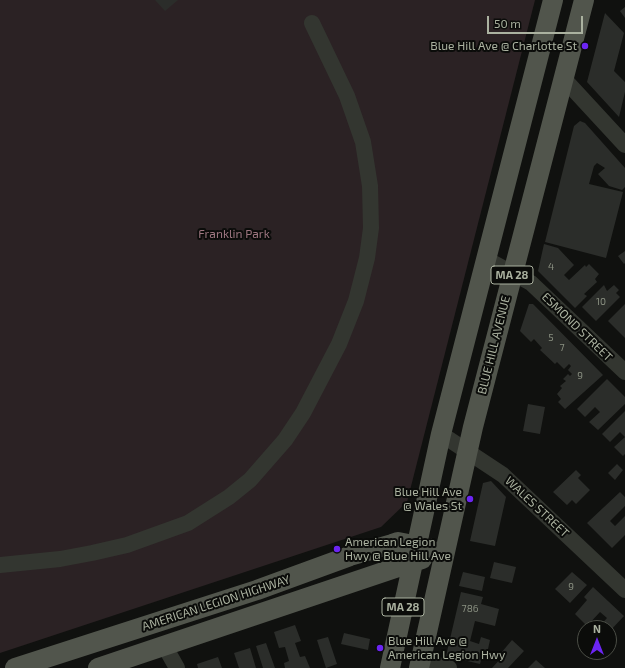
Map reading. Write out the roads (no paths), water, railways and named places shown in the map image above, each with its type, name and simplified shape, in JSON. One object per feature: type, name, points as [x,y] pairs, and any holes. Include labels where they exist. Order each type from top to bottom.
[{"type":"main road","name":"MA 28","points":[[390,668],[441,434],[553,0]]},
{"type":"main road","name":"BLUE HILL AVENUE","points":[[420,664],[468,452],[584,0]]},
{"type":"main road","name":"AMERICAN LEGION HIGHWAY","points":[[15,668],[257,590],[350,556],[398,542],[415,554]]},
{"type":"main road","name":"AMERICAN LEGION HIGHWAY","points":[[98,668],[415,554],[445,551]]},
{"type":"street","points":[[0,565],[60,559],[92,553],[126,545],[188,522],[229,497],[250,480],[285,440],[303,413],[339,344],[356,301],[367,258],[371,221],[370,186],[363,142],[347,96],[312,23]]},
{"type":"street","points":[[564,79],[625,145]]},
{"type":"street","name":"ESMOND STREET","points":[[486,259],[513,273],[538,289],[625,372]]},
{"type":"street","name":"WALES STREET","points":[[441,434],[503,475],[625,590]]},
{"type":"street","points":[[164,645],[177,668]]},
{"type":"street","points":[[420,664],[449,668]]},
{"type":"place","name":"Blue Hill Ave @ Charlotte St","points":[[585,46]]},
{"type":"place","name":"Blue Hill Ave @ Wales St","points":[[470,499]]},
{"type":"place","name":"American Legion Hwy @ Blue Hill Ave","points":[[337,549]]},
{"type":"place","name":"Blue Hill Ave @ American Legion Hwy","points":[[380,648]]},
{"type":"park label","name":"Franklin Park","points":[[234,234]]}]
